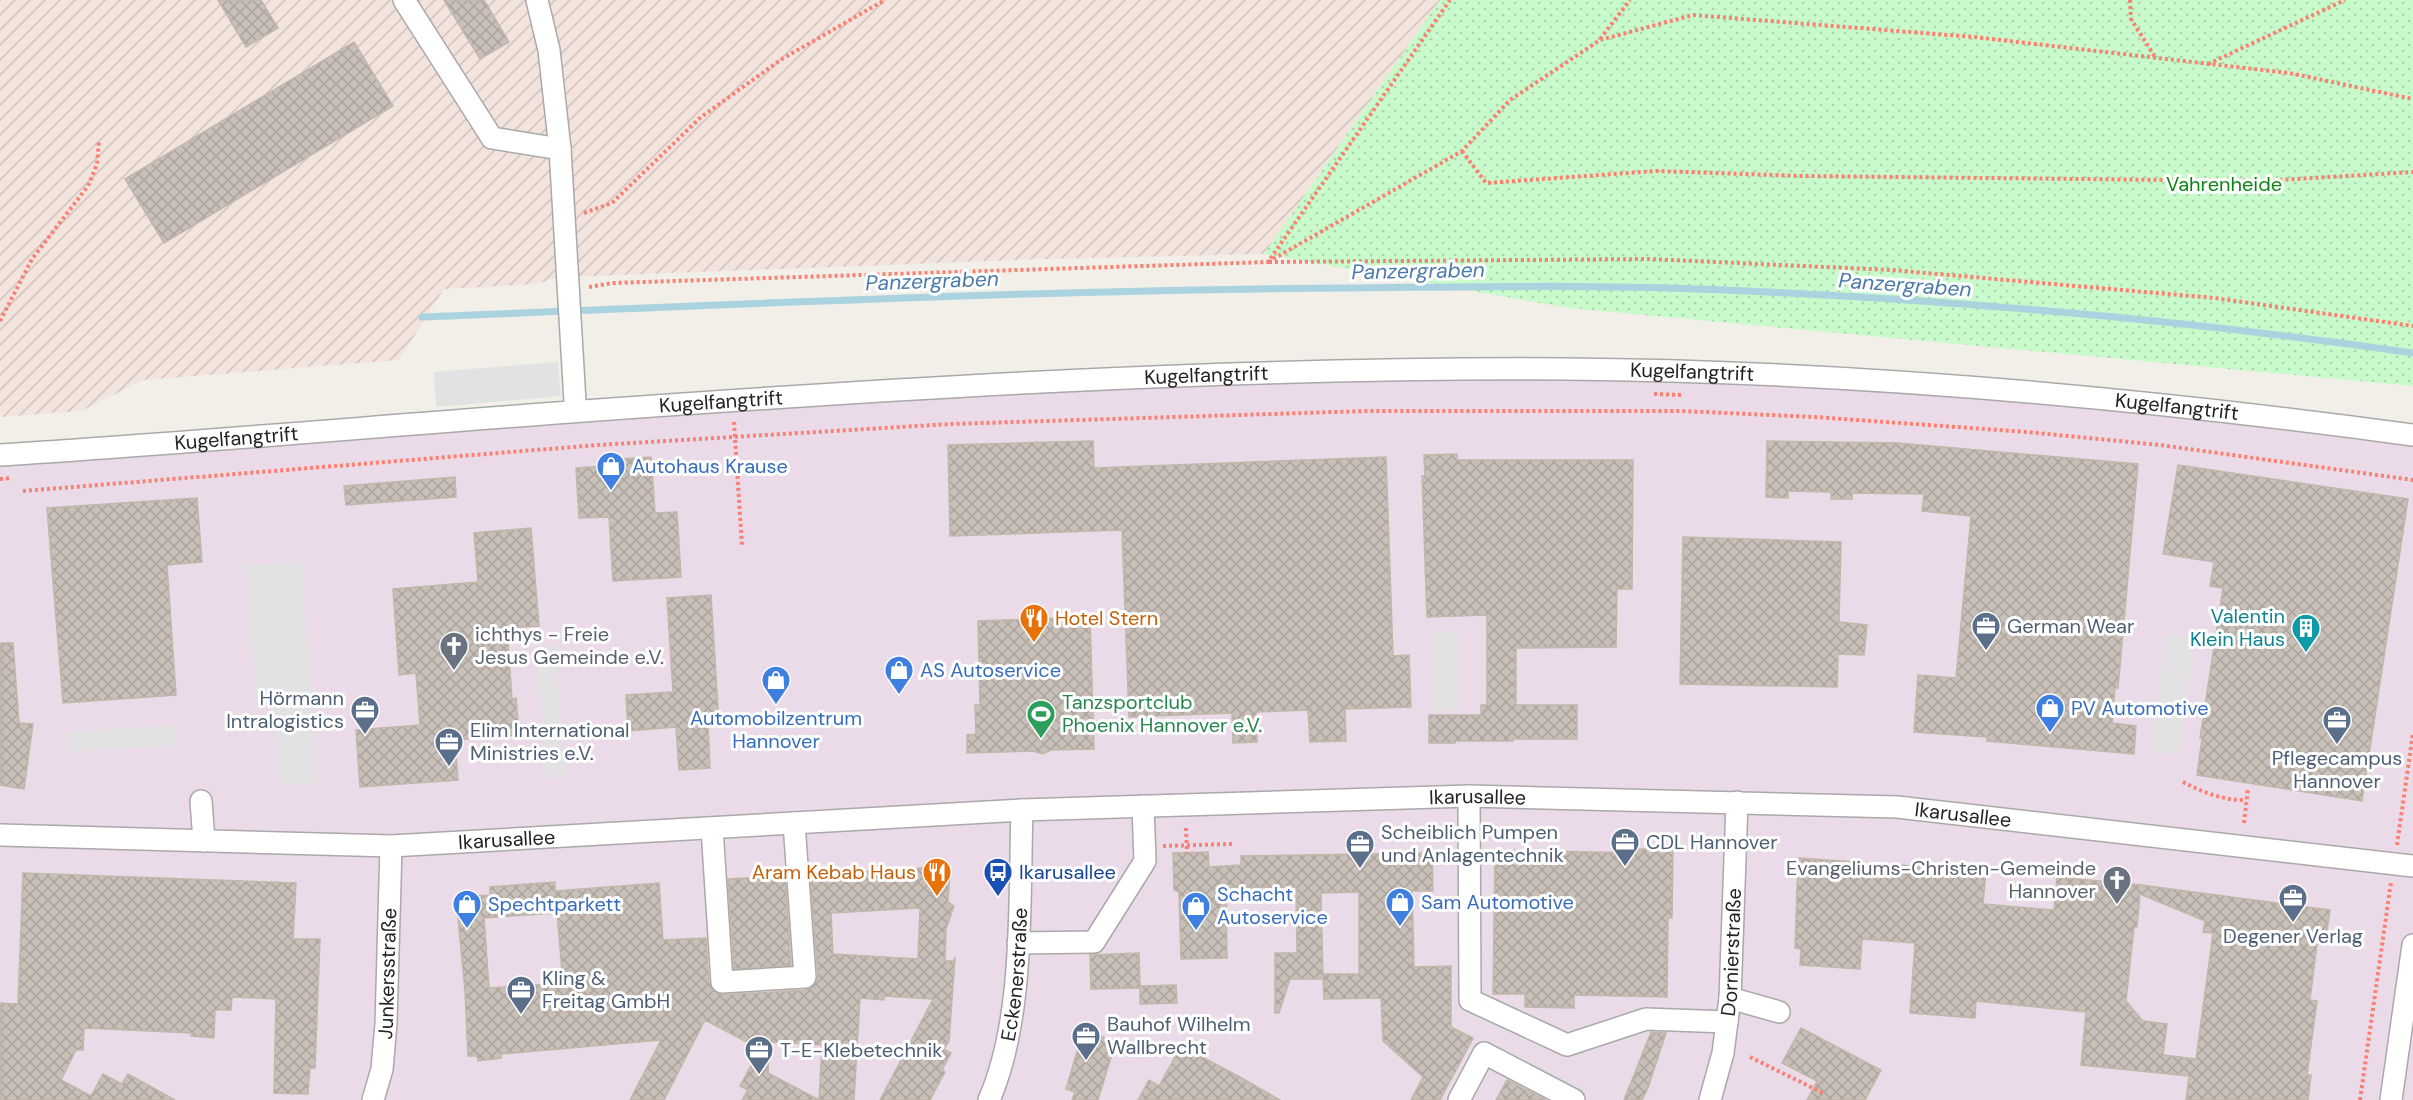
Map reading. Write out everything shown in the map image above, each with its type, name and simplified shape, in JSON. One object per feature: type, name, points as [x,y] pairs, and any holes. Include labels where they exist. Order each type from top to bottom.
[{"type":"street","points":[[404,0],[492,138],[560,149]]},
{"type":"street","points":[[537,0],[549,50],[560,149],[575,402],[578,411]]},
{"type":"street","name":"Kugelfangtrift","points":[[0,455],[578,411],[989,385],[1192,376],[1569,369],[1795,376],[2036,392],[2210,408],[2413,435]]},
{"type":"street","points":[[1469,796],[1470,1000],[1567,1045],[1646,1019],[1727,1022]]},
{"type":"street","name":"Ikarusallee","points":[[0,835],[391,846],[1022,810],[1469,796],[1908,808],[2403,865]]},
{"type":"street","points":[[201,801],[204,841]]},
{"type":"street","name":"Dornierstraße","points":[[1710,1100],[1723,1053],[1730,998],[1737,802]]},
{"type":"street","points":[[1018,943],[1094,942],[1145,861],[1143,806]]},
{"type":"street","name":"Eckenerstraße","points":[[989,1100],[1006,1051],[1012,1011],[1018,943],[1022,810]]},
{"type":"street","points":[[712,828],[722,982],[805,977],[795,823]]},
{"type":"street","name":"Junkersstraße","points":[[373,1100],[382,1069],[386,1024],[391,846]]},
{"type":"street","points":[[2391,1100],[2413,945]]},
{"type":"street","points":[[1730,998],[1779,1012]]},
{"type":"street","points":[[1460,1100],[1484,1053],[1574,1100]]},
{"type":"path","points":[[564,221],[612,203],[701,117],[782,59],[885,0]]},
{"type":"path","points":[[1268,262],[1450,0]]},
{"type":"path","points":[[1600,40],[1630,0]]},
{"type":"path","points":[[2130,0],[2131,19],[2156,58]]},
{"type":"path","points":[[2208,64],[2345,0]]},
{"type":"path","points":[[1268,262],[1462,151],[1510,100],[1600,40],[1693,15],[1974,37],[2208,64],[2289,74],[2413,99]]},
{"type":"path","points":[[0,321],[32,259],[88,186],[97,164],[99,141]]},
{"type":"path","points":[[1462,151],[1486,183],[1656,171],[1803,176],[2161,180],[2279,180],[2413,172]]},
{"type":"path","points":[[568,293],[612,284],[1268,262],[1649,259],[1892,270],[2214,298],[2413,326]]},
{"type":"path","points":[[1650,394],[1686,395]]},
{"type":"path","points":[[23,491],[598,444],[951,424],[1367,411],[1682,411],[1815,417],[2160,444],[2413,480]]},
{"type":"path","points":[[723,423],[746,421]]},
{"type":"path","points":[[734,422],[742,546]]},
{"type":"path","points":[[2360,1100],[2403,865],[2413,733]]},
{"type":"path","points":[[2183,782],[2212,795],[2246,800]]},
{"type":"path","points":[[2244,823],[2248,788]]},
{"type":"path","points":[[1186,828],[1187,853]]},
{"type":"path","points":[[1144,847],[1232,844]]},
{"type":"path","points":[[1750,1057],[1825,1094]]},
{"type":"shaded area","points":[[0,0],[1440,0],[1264,254],[1044,259],[567,277],[537,284],[444,289],[399,360],[144,380],[81,411],[0,417]]},
{"type":"shaded area","points":[[558,362],[561,396],[436,407],[434,372]]},
{"type":"shaded area","points":[[1192,376],[1795,376],[2413,435],[2413,1100],[0,1100],[0,455]]},
{"type":"shaded area","points":[[302,561],[318,782],[279,786],[272,696],[255,696],[246,565]]},
{"type":"shaded area","points":[[1432,633],[1460,633],[1459,710],[1431,710]]},
{"type":"shaded area","points":[[2166,635],[2196,638],[2179,755],[2150,751]]},
{"type":"shaded area","points":[[555,645],[566,776],[546,778],[536,646]]},
{"type":"shaded area","points":[[176,725],[177,745],[68,752],[67,732]]},
{"type":"green space","name":"Vahrenheide","points":[[1440,0],[2413,0],[2413,386],[1568,308],[1264,254]]},
{"type":"building","points":[[218,0],[261,0],[278,28],[246,47]]},
{"type":"building","points":[[444,0],[484,0],[509,42],[480,59]]},
{"type":"building","points":[[354,42],[393,106],[164,243],[125,179]]},
{"type":"building","points":[[1093,441],[1094,468],[1386,457],[1393,656],[1409,655],[1411,707],[1345,709],[1346,741],[1310,742],[1308,710],[1256,712],[1257,742],[1233,743],[1232,713],[1129,717],[1122,530],[950,536],[948,445]]},
{"type":"building","points":[[1767,441],[1898,443],[2138,464],[2118,688],[2115,688],[2112,723],[2136,726],[2134,754],[1987,741],[1987,737],[1914,732],[1918,675],[1956,678],[1971,516],[1922,511],[1924,494],[1852,493],[1852,499],[1831,499],[1831,492],[1788,491],[1788,498],[1766,497]]},
{"type":"building","points":[[1457,454],[1457,460],[1633,460],[1632,589],[1617,589],[1616,647],[1516,648],[1516,705],[1577,705],[1577,739],[1429,743],[1429,715],[1481,715],[1481,705],[1487,705],[1487,615],[1427,617],[1422,476],[1425,476],[1424,455]]},
{"type":"building","points":[[651,457],[655,513],[677,512],[681,577],[613,581],[609,517],[579,518],[576,468],[607,466],[606,460]]},
{"type":"building","name":"Valentin Klein Haus","points":[[2178,465],[2408,499],[2362,801],[2197,775],[2202,738],[2200,738],[2223,588],[2210,586],[2214,562],[2163,554]]},
{"type":"building","points":[[455,477],[456,497],[346,505],[344,486]]},
{"type":"building","points":[[197,498],[202,562],[167,565],[176,695],[63,703],[47,508]]},
{"type":"building","points":[[531,528],[539,626],[507,628],[512,699],[516,698],[519,735],[455,740],[458,780],[360,787],[356,730],[420,725],[416,673],[399,675],[393,589],[478,582],[474,533]]},
{"type":"building","points":[[1683,537],[1841,542],[1839,622],[1867,625],[1864,655],[1838,654],[1837,687],[1680,684]]},
{"type":"building","points":[[711,595],[719,724],[708,725],[710,768],[679,770],[676,727],[628,731],[626,695],[673,692],[667,598]]},
{"type":"building","points":[[1090,617],[1094,749],[1051,750],[1043,754],[1033,751],[967,753],[967,735],[976,734],[975,705],[980,705],[978,621]]},
{"type":"building","points":[[0,643],[13,643],[19,723],[33,724],[24,789],[0,785]]},
{"type":"building","points":[[1637,849],[1673,850],[1672,918],[1668,918],[1667,997],[1574,995],[1574,1008],[1525,1007],[1525,994],[1493,994],[1495,850],[1637,853]]},
{"type":"building","points":[[1208,852],[1209,867],[1241,865],[1241,856],[1432,853],[1433,891],[1412,891],[1414,967],[1451,966],[1451,1027],[1473,1038],[1440,1100],[1411,1100],[1423,1077],[1383,1041],[1381,998],[1324,999],[1323,974],[1359,974],[1359,892],[1321,893],[1323,979],[1290,979],[1279,1013],[1275,1013],[1275,953],[1297,953],[1296,887],[1226,888],[1227,958],[1181,959],[1179,892],[1174,890],[1173,853]]},
{"type":"building","points":[[1798,858],[1986,871],[1983,904],[2054,910],[2057,877],[2141,885],[2330,910],[2325,945],[2317,944],[2310,1000],[2317,1001],[2307,1075],[2311,1075],[2308,1100],[2186,1100],[2189,1076],[2081,1065],[2086,1012],[1976,1001],[1975,1018],[1910,1013],[1915,943],[1862,939],[1860,969],[1800,965],[1801,949],[1795,948]],"holes":[[[2140,894],[2205,921],[2203,932],[2213,933],[2196,1059],[2163,1055],[2167,1024],[2143,1021],[2126,1001]]]},
{"type":"building","points":[[923,868],[950,871],[948,902],[954,906],[946,929],[945,961],[953,961],[955,958],[949,1041],[944,1049],[951,1053],[942,1070],[945,1072],[930,1100],[880,1100],[933,999],[884,996],[884,1000],[860,998],[854,1100],[819,1100],[742,1100],[748,1090],[740,1086],[760,1049],[705,1020],[664,1100],[630,1100],[661,1040],[501,1054],[501,1058],[478,1061],[477,1056],[468,1056],[465,991],[456,897],[490,895],[490,887],[555,882],[555,891],[659,883],[663,940],[706,938],[709,983],[716,993],[723,995],[806,990],[813,987],[818,976],[810,874]],"holes":[[[920,908],[918,959],[833,954],[831,913]],[[557,913],[563,983],[489,988],[484,918]],[[769,1042],[822,1045],[819,1100],[768,1073]]]},
{"type":"building","points":[[23,873],[296,883],[293,939],[320,939],[315,1068],[310,1068],[308,1094],[274,1093],[276,999],[232,997],[231,1010],[215,1010],[214,1038],[191,1036],[192,1033],[84,1028],[83,1050],[76,1050],[61,1080],[91,1096],[103,1074],[122,1084],[128,1074],[175,1100],[0,1100],[0,1003],[18,1004]]},
{"type":"building","points":[[785,876],[791,965],[734,969],[728,879]]},
{"type":"building","points":[[1139,953],[1140,986],[1176,985],[1177,1003],[1140,1004],[1140,988],[1091,989],[1090,955]]},
{"type":"building","points":[[1801,1028],[1881,1070],[1865,1100],[1807,1100],[1817,1081],[1782,1063]]},
{"type":"building","points":[[1083,1031],[1116,1041],[1098,1100],[1072,1100],[1075,1092],[1066,1089]]},
{"type":"building","points":[[1651,1032],[1666,1033],[1648,1088],[1642,1100],[1624,1100]]},
{"type":"building","points":[[1181,1046],[1280,1100],[1138,1100],[1149,1080],[1159,1086]]},
{"type":"building","points":[[1507,1080],[1546,1100],[1496,1100]]},
{"type":"waterway","name":"Panzergraben","points":[[422,317],[883,299],[1229,289],[1629,287],[1897,299],[2070,313],[2242,331],[2413,353]]},
{"type":"place","name":"Autohaus Krause","points":[[611,492]]},
{"type":"place","name":"Hotel Stern","points":[[1034,644]]},
{"type":"place","name":"German Wear","points":[[1986,652]]},
{"type":"place","name":"Valentin Klein Haus","points":[[2306,654]]},
{"type":"place","name":"ichthys - Freie Jesus Gemeinde e.V.","points":[[454,672]]},
{"type":"place","name":"AS Autoservice","points":[[899,696]]},
{"type":"place","name":"Automobilzentrum Hannover","points":[[776,706]]},
{"type":"place","name":"PV Automotive","points":[[2050,734]]},
{"type":"place","name":"Hörmann Intralogistics","points":[[365,736]]},
{"type":"place","name":"Tanzsportclub Phoenix Hannover e.V.","points":[[1041,740]]},
{"type":"place","name":"Pflegecampus Hannover","points":[[2337,746]]},
{"type":"place","name":"Elim International Ministries e.V.","points":[[449,768]]},
{"type":"place","name":"CDL Hannover","points":[[1625,868]]},
{"type":"place","name":"Scheiblich Pumpen und Anlagentechnik","points":[[1360,870]]},
{"type":"place","name":"Aram Kebab Haus","points":[[937,898]]},
{"type":"place","name":"Ikarusallee","points":[[998,898]]},
{"type":"place","name":"Evangeliums-Christen-Gemeinde Hannover","points":[[2117,906]]},
{"type":"place","name":"Degener Verlag","points":[[2293,924]]},
{"type":"place","name":"Sam Automotive","points":[[1400,928]]},
{"type":"place","name":"Spechtparkett","points":[[467,930]]},
{"type":"place","name":"Schacht Autoservice","points":[[1196,932]]},
{"type":"place","name":"Kling & Freitag GmbH","points":[[521,1016]]},
{"type":"place","name":"Bauhof Wilhelm Wallbrecht","points":[[1086,1062]]},
{"type":"place","name":"T-E-Klebetechnik","points":[[759,1076]]}]
